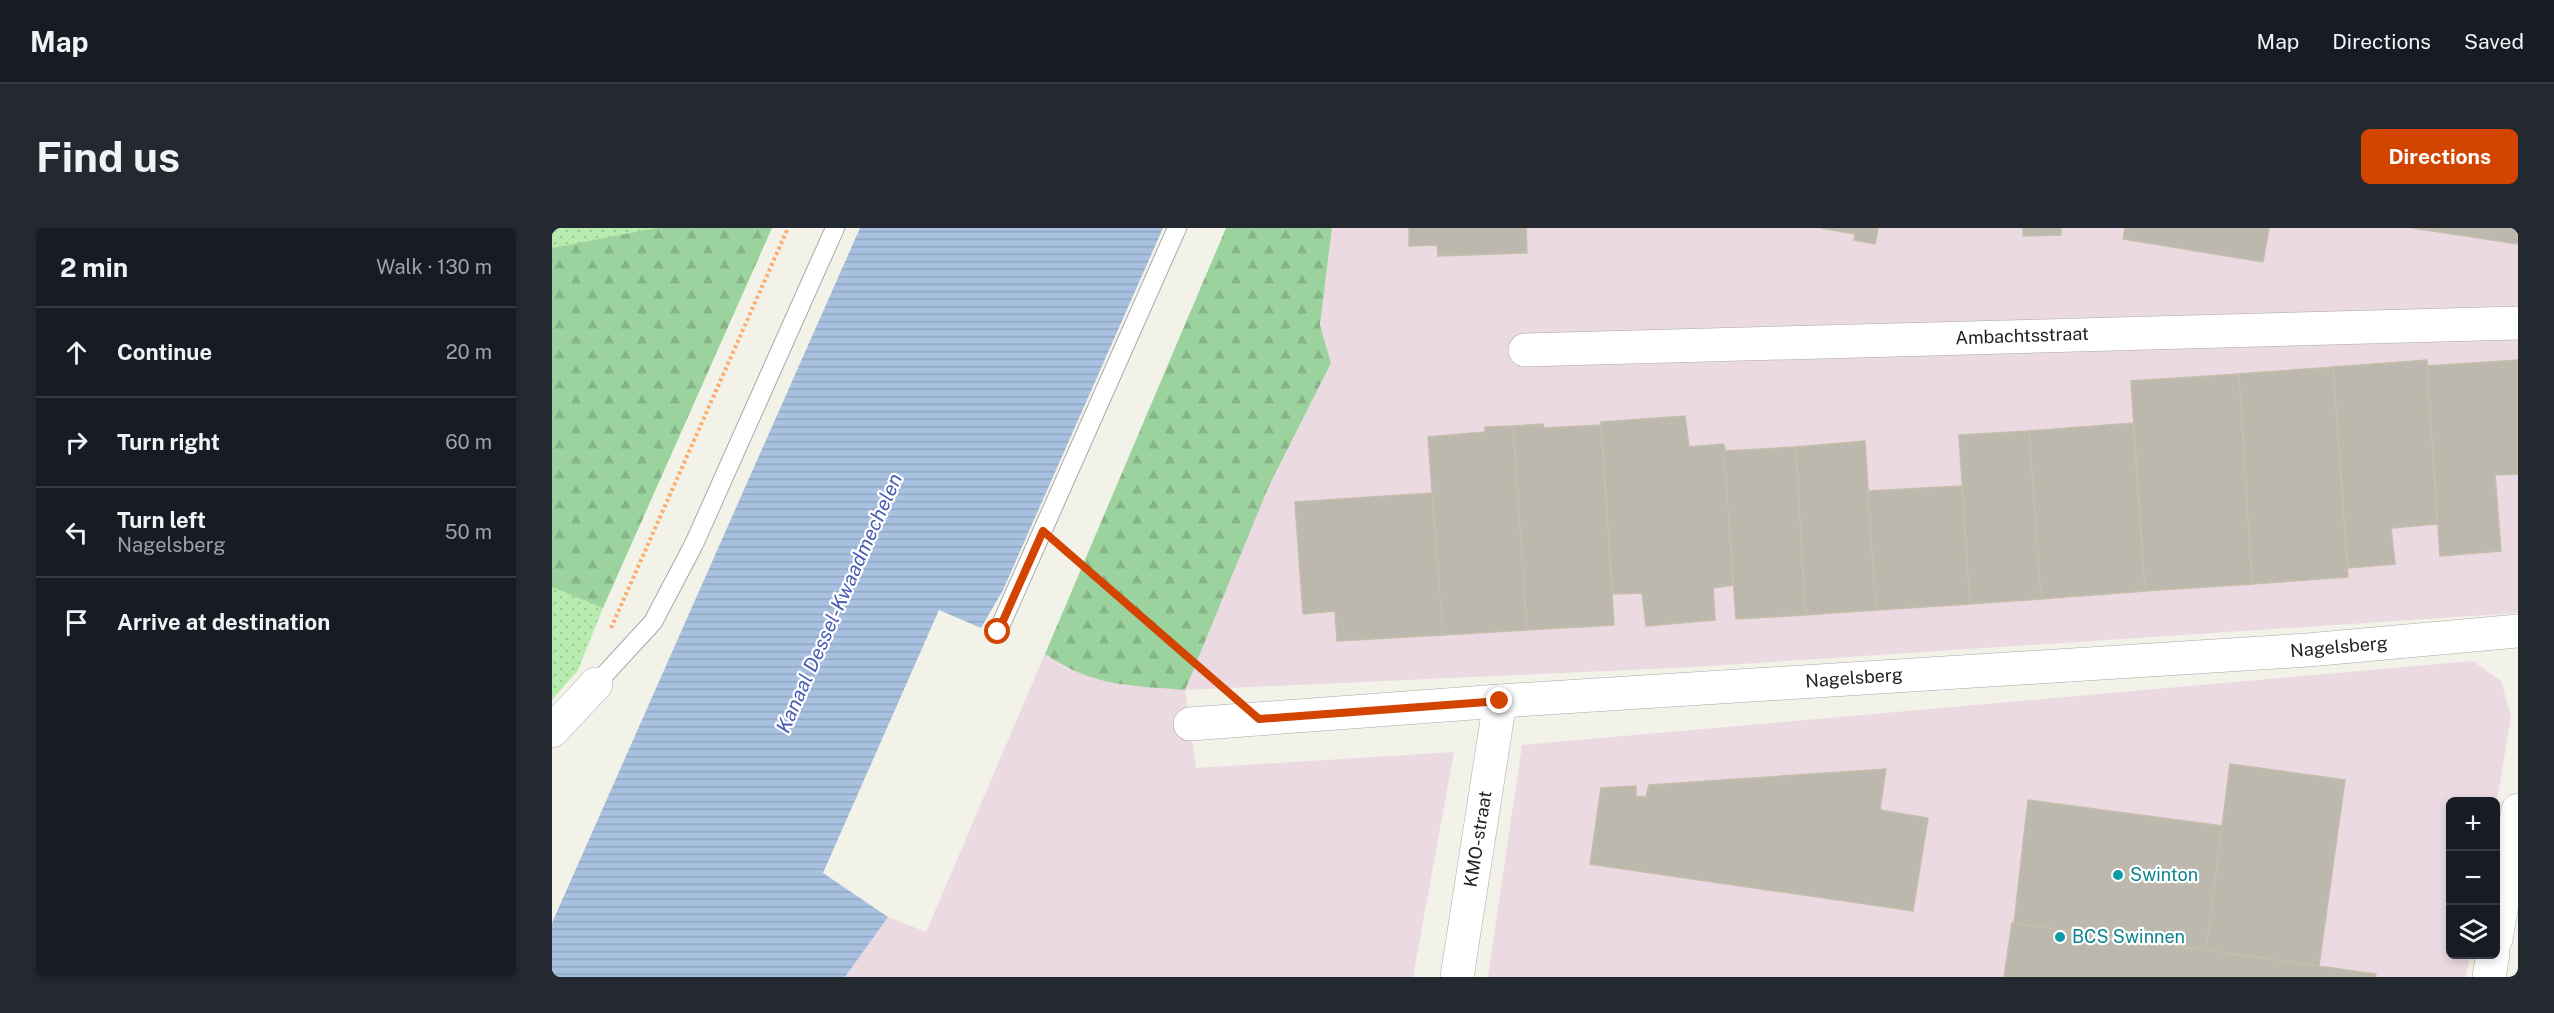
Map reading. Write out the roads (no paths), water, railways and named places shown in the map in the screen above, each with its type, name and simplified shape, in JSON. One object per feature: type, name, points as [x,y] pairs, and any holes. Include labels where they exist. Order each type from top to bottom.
[{"type":"street","name":"Ambachtsstraat","points":[[1525,350],[2518,322]]},
{"type":"street","name":"Nagelsberg","points":[[1190,724],[1500,701],[2308,650],[2518,631]]},
{"type":"street","points":[[552,731],[596,684]]},
{"type":"street","name":"KMO-straat","points":[[1457,977],[1500,701]]},
{"type":"street","points":[[2500,916],[2518,810]]},
{"type":"street","points":[[2489,977],[2492,959]]},
{"type":"lane","points":[[596,684],[653,622],[694,544],[835,228]]},
{"type":"lane","points":[[998,632],[1177,228]]},
{"type":"water","name":"Kanaal Dessel-Kwaadmechelen","points":[[860,228],[1163,228],[1003,590],[981,628],[939,610],[823,873],[888,917],[845,977],[552,977],[552,923]]},
{"type":"place","name":"Swinton","points":[[2118,875]]},
{"type":"place","name":"BCS Swinnen","points":[[2060,937]]}]
